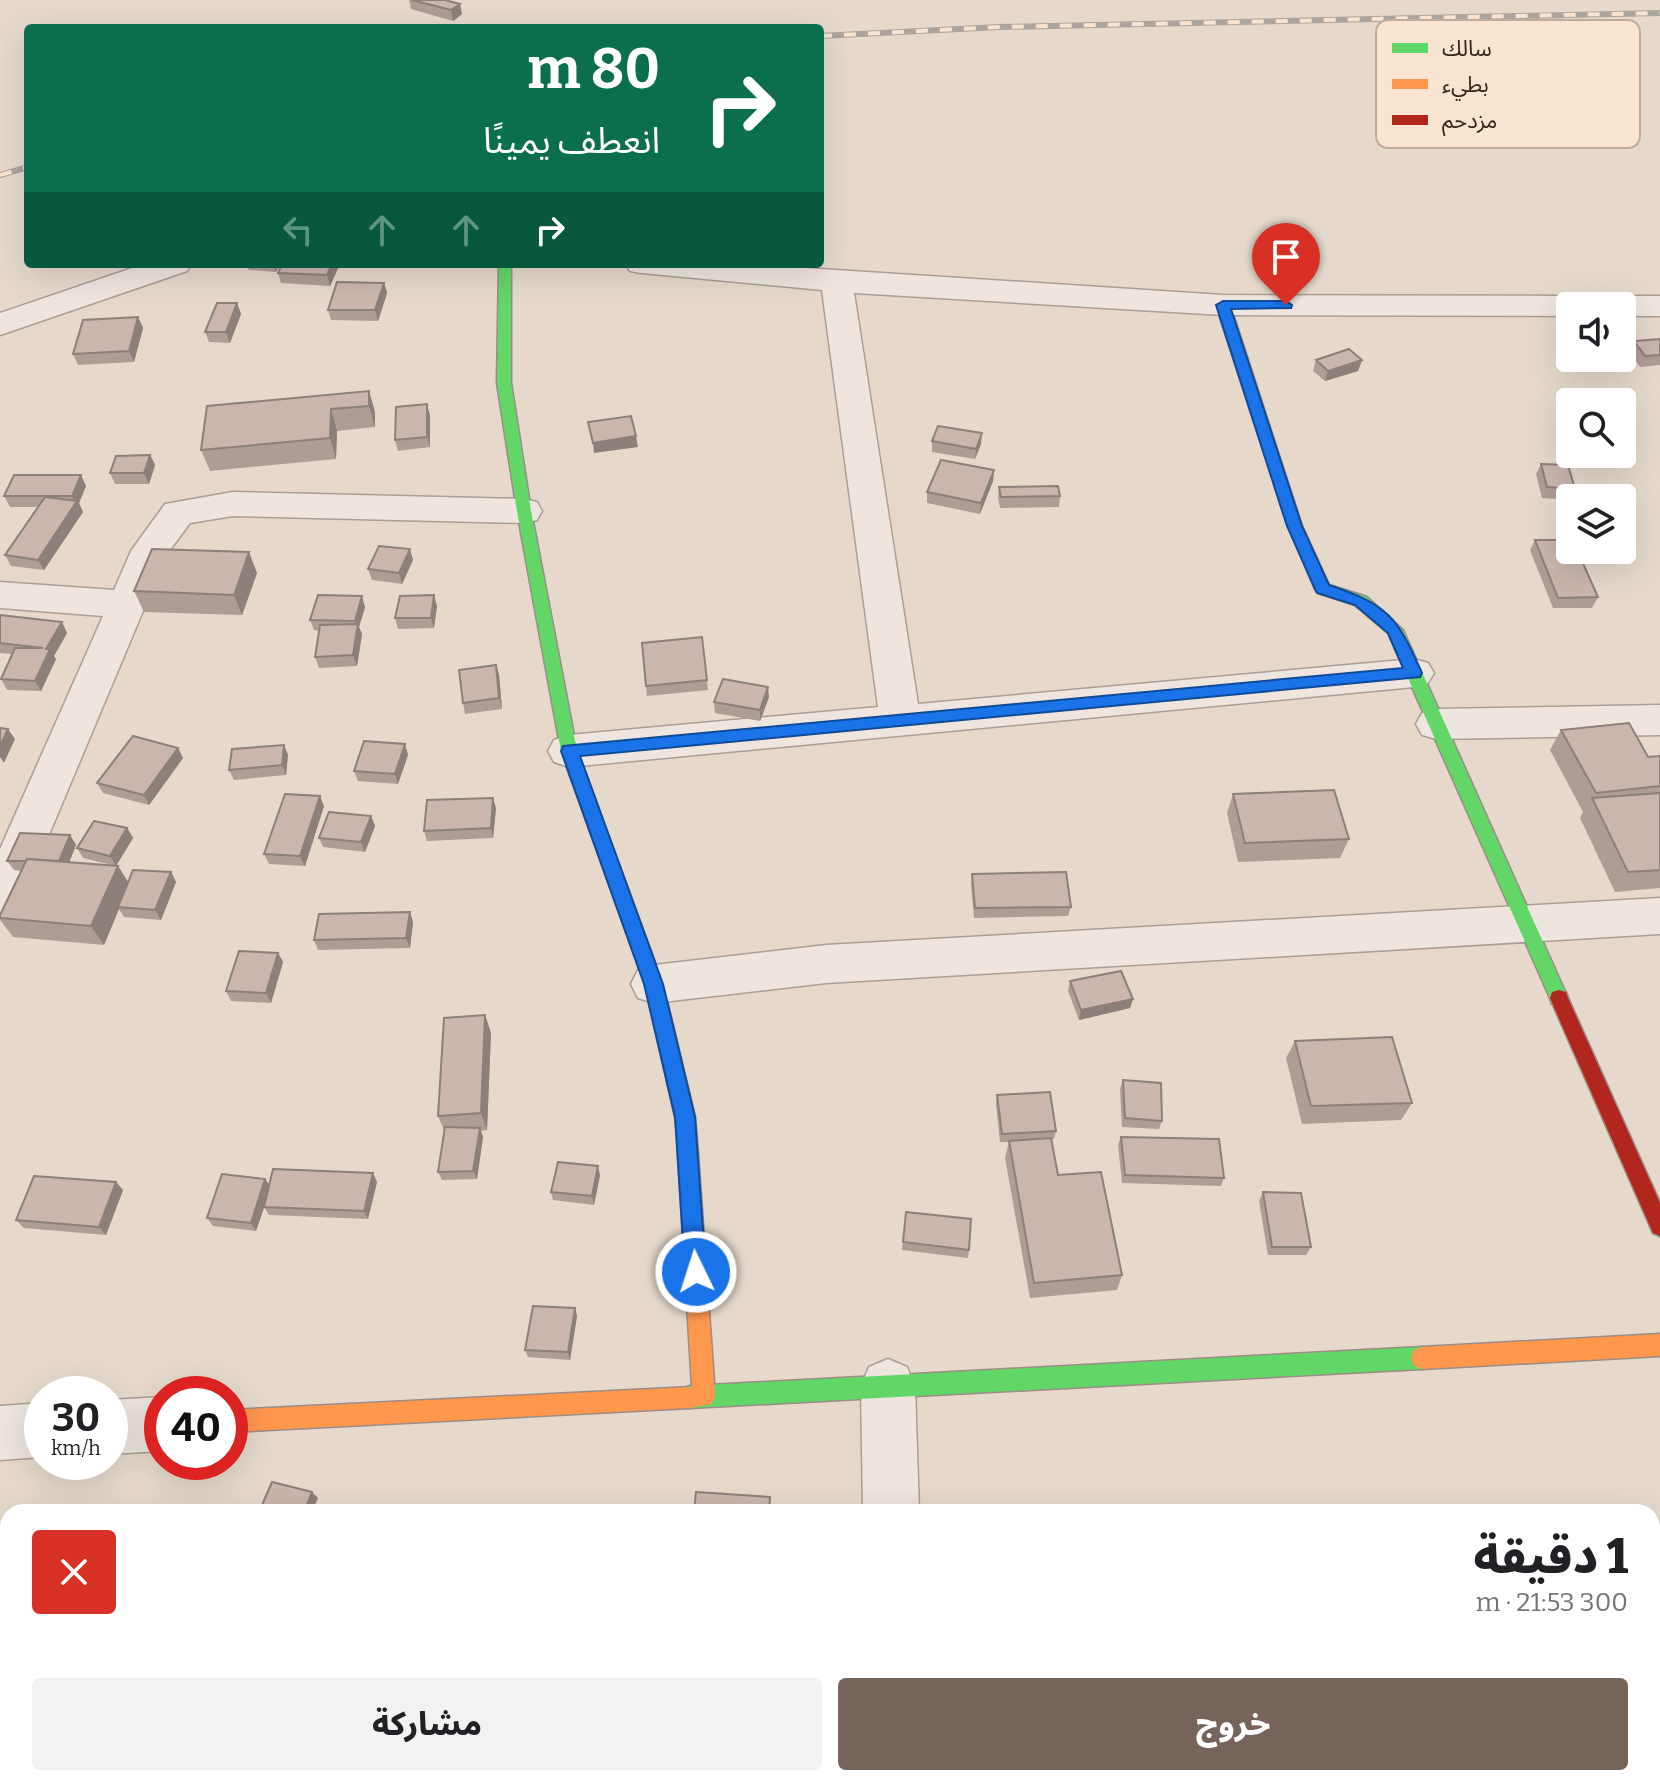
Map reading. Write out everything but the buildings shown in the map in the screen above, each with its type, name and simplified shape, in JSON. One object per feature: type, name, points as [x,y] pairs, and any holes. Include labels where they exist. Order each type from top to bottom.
[{"type":"street","points":[[0,325],[41,308],[164,268]]},
{"type":"street","points":[[505,268],[504,383],[524,511],[569,751],[654,984],[685,1117],[704,1396]]},
{"type":"street","points":[[685,268],[837,282],[1223,305],[1556,306]]},
{"type":"street","points":[[837,282],[900,719]]},
{"type":"street","points":[[1223,305],[1295,526],[1323,589],[1361,601],[1395,630],[1660,1226]]},
{"type":"street","points":[[1636,306],[1660,306]]},
{"type":"street","points":[[0,899],[150,551],[178,513],[233,504],[524,511]]},
{"type":"street","points":[[0,595],[128,604]]},
{"type":"street","points":[[569,751],[1414,673]]},
{"type":"street","points":[[1436,724],[1660,720]]},
{"type":"street","points":[[654,984],[826,964],[1522,921],[1660,916]]},
{"type":"street","points":[[248,1420],[1660,1345]]},
{"type":"street","points":[[888,1386],[891,1504]]},
{"type":"street","points":[[0,1433],[24,1431]]},
{"type":"railway","points":[[824,36],[999,27],[1660,13]]},
{"type":"railway","points":[[0,175],[24,168]]},
{"type":"traffic: fast","points":[[505,268],[504,383],[524,511],[569,751],[654,984],[685,1117],[688,1154]]},
{"type":"traffic: fast","points":[[1223,305],[1295,526],[1323,589],[1361,601],[1395,630],[1559,998]]},
{"type":"traffic: fast","points":[[690,1397],[1422,1358]]},
{"type":"traffic: slow","points":[[688,1154],[704,1396]]},
{"type":"traffic: slow","points":[[1422,1358],[1660,1345]]},
{"type":"traffic: slow","points":[[248,1420],[690,1397]]},
{"type":"traffic: jam","points":[[1559,998],[1660,1226]]},
{"type":"route","points":[[696,1272],[685,1117],[654,984],[569,751],[1414,673],[1395,630],[1361,601],[1323,589],[1295,526],[1223,305],[1286,305]]}]
